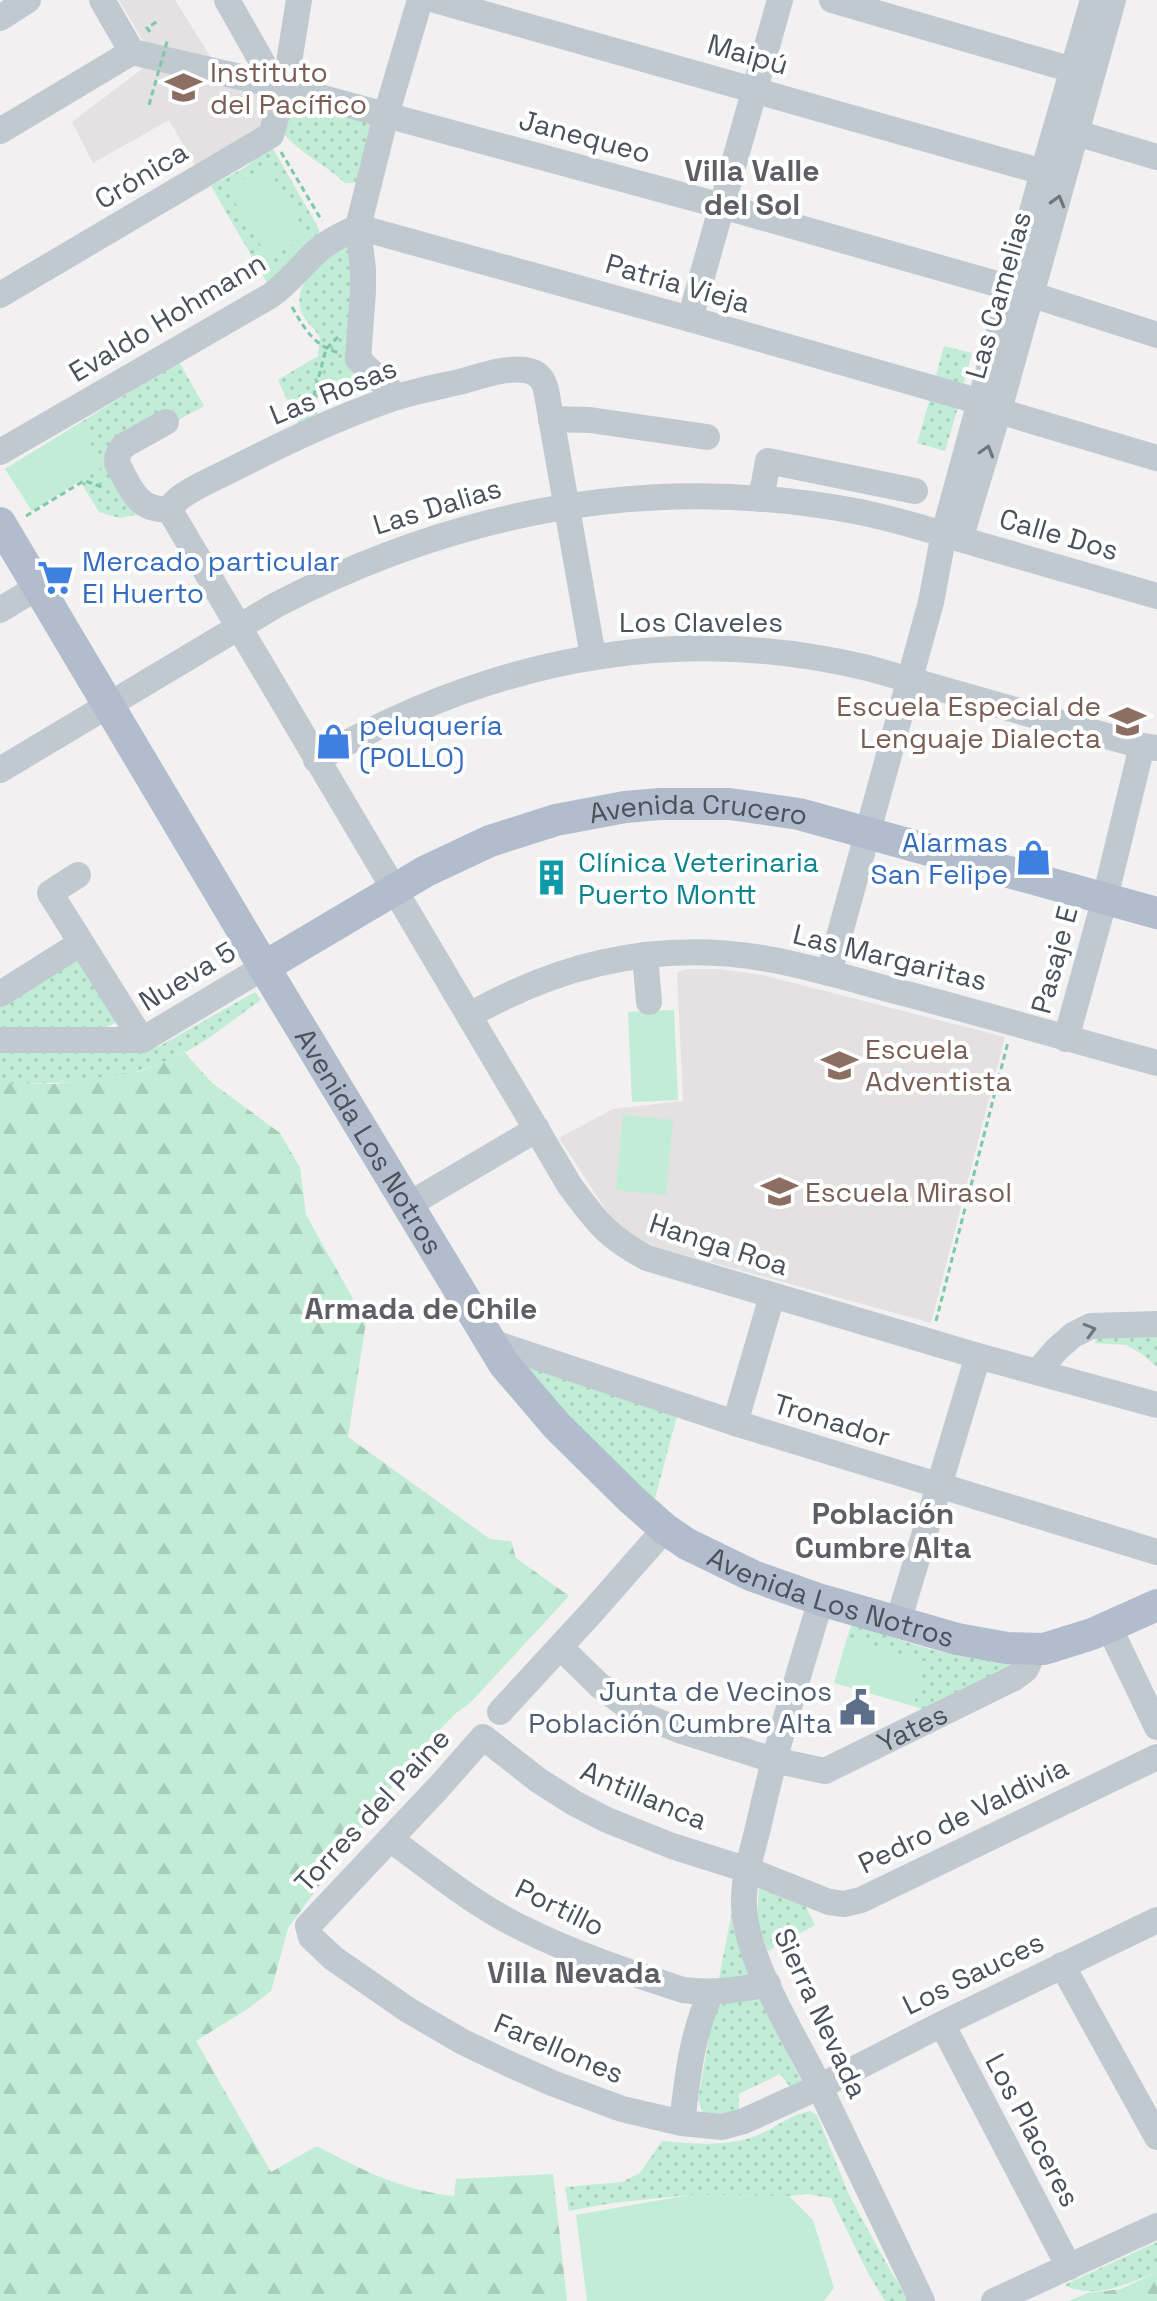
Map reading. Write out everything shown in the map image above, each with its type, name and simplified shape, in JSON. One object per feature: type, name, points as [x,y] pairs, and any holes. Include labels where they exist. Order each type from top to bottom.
[{"type":"main road","name":"Avenida Los Notros","points":[[13,519],[38,587],[264,967],[491,1342],[519,1384],[557,1426],[665,1529],[719,1561],[786,1589],[957,1639],[1007,1648],[1035,1649],[1066,1644],[1109,1627]]},
{"type":"main road","name":"Avenida Crucero","points":[[264,967],[436,866],[490,841],[556,820],[625,807],[684,803],[730,804],[799,814],[1157,913]]},
{"type":"main road","points":[[1109,1627],[1157,1605]]},
{"type":"street","points":[[0,18],[28,0]]},
{"type":"street","points":[[0,131],[132,52],[102,0]]},
{"type":"street","points":[[227,0],[280,86]]},
{"type":"street","points":[[271,135],[299,0]]},
{"type":"street","points":[[397,397],[358,359],[363,269],[358,227],[386,115],[420,0]]},
{"type":"street","name":"Maipú","points":[[435,0],[1043,172]]},
{"type":"street","points":[[690,319],[780,0]]},
{"type":"street","points":[[832,0],[1073,70]]},
{"type":"street","name":"Las Camelias","points":[[1021,292],[1043,172],[1066,130],[1073,70],[1093,0]]},
{"type":"street","name":"Las Camelias","points":[[829,973],[931,602],[952,564],[952,536],[1066,130],[1113,0]]},
{"type":"street","name":"Janequeo","points":[[132,52],[280,86],[722,206],[1021,292],[1157,335]]},
{"type":"street","points":[[1066,130],[1157,157]]},
{"type":"street","name":"Crónica","points":[[0,295],[271,135]]},
{"type":"street","name":"Evaldo Hohmann","points":[[0,452],[284,286],[314,254],[333,239],[358,227]]},
{"type":"street","name":"Patria Vieja","points":[[358,227],[690,319],[1157,458]]},
{"type":"street","name":"Las Rosas","points":[[171,513],[179,499],[204,484],[306,433],[397,397],[515,370],[533,372],[546,387],[551,419]]},
{"type":"street","points":[[593,656],[551,419],[590,420],[707,437]]},
{"type":"street","points":[[166,422],[125,445],[118,453],[117,463],[138,500],[149,508],[171,513]]},
{"type":"street","points":[[761,499],[768,461],[915,491]]},
{"type":"street","name":"Las Dalias","points":[[0,770],[238,627],[316,584],[398,549],[483,523],[567,506],[618,500],[665,497],[761,499],[855,511],[952,536]]},
{"type":"street","name":"Hanga Roa","points":[[171,513],[570,1186],[603,1228],[621,1245],[647,1258],[772,1296],[1157,1405]]},
{"type":"street","name":"Calle Dos","points":[[952,536],[1157,596]]},
{"type":"street","points":[[0,610],[38,587]]},
{"type":"street","name":"Los Claveles","points":[[316,760],[366,732],[431,702],[512,675],[593,656],[687,649],[778,651],[823,657],[1150,747]]},
{"type":"street","name":"Pasaje E","points":[[1066,1039],[1150,747]]},
{"type":"street","points":[[78,875],[50,893],[142,1040]]},
{"type":"street","points":[[3,986],[81,943]]},
{"type":"street","name":"Las Margaritas","points":[[470,1015],[499,998],[584,965],[675,952],[738,954],[829,973],[1157,1063]]},
{"type":"street","points":[[645,955],[649,1002]]},
{"type":"street","name":"Nueva 5","points":[[0,1040],[142,1040],[264,967]]},
{"type":"street","points":[[408,1205],[537,1129]]},
{"type":"street","points":[[735,1423],[772,1296]]},
{"type":"street","points":[[1038,1371],[1073,1335],[1091,1326],[1157,1324]]},
{"type":"street","name":"Tronador","points":[[491,1342],[735,1423],[1157,1552]]},
{"type":"street","points":[[898,1622],[978,1356]]},
{"type":"street","points":[[500,1712],[665,1529]]},
{"type":"street","name":"Sierra Nevada","points":[[821,1600],[773,1760],[748,1870],[744,1897],[745,1922],[753,1951],[768,1984],[922,2301]]},
{"type":"street","points":[[1109,1627],[1157,1727]]},
{"type":"street","name":"Yates","points":[[560,1647],[599,1685],[635,1712],[679,1730],[773,1760],[825,1771],[1014,1678],[1026,1669],[1035,1649]]},
{"type":"street","name":"Torres del Paine","points":[[308,1926],[483,1737]]},
{"type":"street","name":"Antillanca","points":[[483,1737],[538,1780],[596,1814],[672,1846],[748,1870]]},
{"type":"street","name":"Pedro de Valdivia","points":[[748,1870],[829,1902],[853,1903],[1157,1757]]},
{"type":"street","name":"Portillo","points":[[390,1839],[454,1886],[520,1927],[603,1964],[683,1990],[711,1993],[768,1984]]},
{"type":"street","name":"Los Sauces","points":[[819,2087],[1157,1920]]},
{"type":"street","name":"Farellones","points":[[308,1926],[311,1937],[326,1953],[408,2010],[507,2063],[622,2109],[714,2127],[734,2124],[819,2087]]},
{"type":"street","points":[[1062,1965],[1157,2137]]},
{"type":"street","points":[[682,2123],[701,2019],[711,1993]]},
{"type":"street","name":"Los Placeres","points":[[942,2024],[1069,2267]]},
{"type":"street","points":[[994,2301],[1157,2226]]},
{"type":"path","points":[[149,105],[168,38],[150,33],[147,28],[158,21]]},
{"type":"path","points":[[271,135],[333,239]]},
{"type":"path","points":[[284,286],[303,326],[316,343],[326,349]]},
{"type":"path","points":[[306,433],[326,349],[363,312]]},
{"type":"path","points":[[13,519],[86,481],[138,500]]},
{"type":"path","points":[[931,1340],[1014,1022]]},
{"type":"shaded area","name":"Instituto del Pacífico","points":[[119,0],[175,0],[225,80],[278,96],[264,130],[198,170],[169,120],[93,163],[72,122],[142,69],[143,41]]},
{"type":"shaded area","name":"Escuela Mirasol","points":[[719,969],[762,975],[1005,1037],[931,1323],[656,1247],[617,1227],[559,1138],[613,1109],[683,1101],[677,972]]},
{"type":"green space","points":[[299,105],[377,124],[356,183],[345,183],[284,134],[293,109]]},
{"type":"green space","points":[[272,147],[320,235],[269,286],[211,186],[244,168]]},
{"type":"green space","points":[[266,165],[308,236],[269,259],[227,189]]},
{"type":"green space","points":[[352,241],[363,381],[318,397],[315,403],[318,418],[301,430],[278,380],[318,356],[320,338],[302,313],[299,302],[301,290],[323,261]]},
{"type":"green space","points":[[944,346],[972,353],[963,387],[935,380]]},
{"type":"green space","points":[[179,362],[204,406],[176,421],[122,441],[139,514],[120,518],[99,512],[80,481],[104,466],[78,424]]},
{"type":"green space","points":[[931,395],[959,404],[945,451],[917,443]]},
{"type":"green space","points":[[78,424],[104,466],[32,511],[5,469]]},
{"type":"green space","points":[[74,960],[80,963],[116,1018],[115,1023],[104,1028],[0,1029],[0,1004]]},
{"type":"green space","points":[[255,992],[261,1000],[205,1040],[142,1070],[95,1079],[0,1084],[0,1049],[140,1050],[158,1047]]},
{"type":"green space","points":[[674,1010],[678,1100],[632,1102],[628,1012]]},
{"type":"green space","points":[[185,1053],[212,1083],[280,1133],[300,1168],[306,1215],[366,1322],[348,1437],[490,1539],[511,1541],[516,1558],[569,1596],[470,1703],[419,1751],[288,1928],[271,1991],[196,2041],[271,2172],[317,2146],[383,2178],[454,2196],[456,2179],[553,2174],[567,2301],[0,2301],[0,1084],[56,1084],[141,1071]]},
{"type":"green space","points":[[623,1115],[673,1120],[666,1195],[616,1190]]},
{"type":"green space","points":[[1157,1328],[1157,1367],[1126,1345],[1095,1343],[1096,1337]]},
{"type":"green space","points":[[529,1365],[678,1412],[654,1502],[527,1376]]},
{"type":"green space","points":[[852,1624],[942,1652],[1017,1665],[927,1711],[913,1706],[926,1662],[847,1638]]},
{"type":"green space","points":[[847,1638],[926,1662],[913,1706],[834,1683]]},
{"type":"green space","points":[[760,1884],[803,1901],[815,1925],[768,1951],[758,1918]]},
{"type":"green space","points":[[733,1906],[751,1977],[718,1983]]},
{"type":"green space","points":[[729,1999],[760,1999],[802,2083],[791,2088],[780,2074],[739,2094],[739,2113],[726,2116],[703,2112],[698,2100],[714,2010]]},
{"type":"green space","points":[[810,2111],[817,2115],[849,2195],[909,2301],[885,2301],[831,2198],[807,2194],[688,2195],[569,2211],[565,2187],[622,2182],[640,2173],[662,2141],[698,2144],[747,2139]]},
{"type":"green space","points":[[689,2195],[789,2196],[813,2220],[834,2288],[824,2301],[587,2301],[576,2215]]},
{"type":"green space","points":[[1157,2242],[1157,2272],[1099,2291],[1064,2285]]},
{"type":"green space","points":[[1157,2272],[1157,2301],[1069,2301],[1088,2293],[1121,2289]]},
{"type":"place","name":"Instituto del Pacífico","points":[[184,88]]},
{"type":"place","name":"Mercado particular El Huerto","points":[[56,577]]},
{"type":"place","name":"Escuela Especial de Lenguaje Dialecta","points":[[1127,722]]},
{"type":"place","name":"peluquería (POLLO)","points":[[333,741]]},
{"type":"place","name":"Alarmas San Felipe","points":[[1034,858]]},
{"type":"place","name":"Clínica Veterinaria Puerto Montt","points":[[552,878]]},
{"type":"place","name":"Escuela Adventista","points":[[839,1065]]},
{"type":"place","name":"Escuela Mirasol","points":[[779,1192]]},
{"type":"place","name":"Junta de Vecinos Población Cumbre Alta","points":[[858,1707]]},
{"type":"district","name":"Villa Valle del Sol","points":[[752,187]]},
{"type":"district","name":"Armada de Chile","points":[[421,1308]]},
{"type":"district","name":"Población Cumbre Alta","points":[[883,1530]]},
{"type":"district","name":"Villa Nevada","points":[[574,1972]]}]
